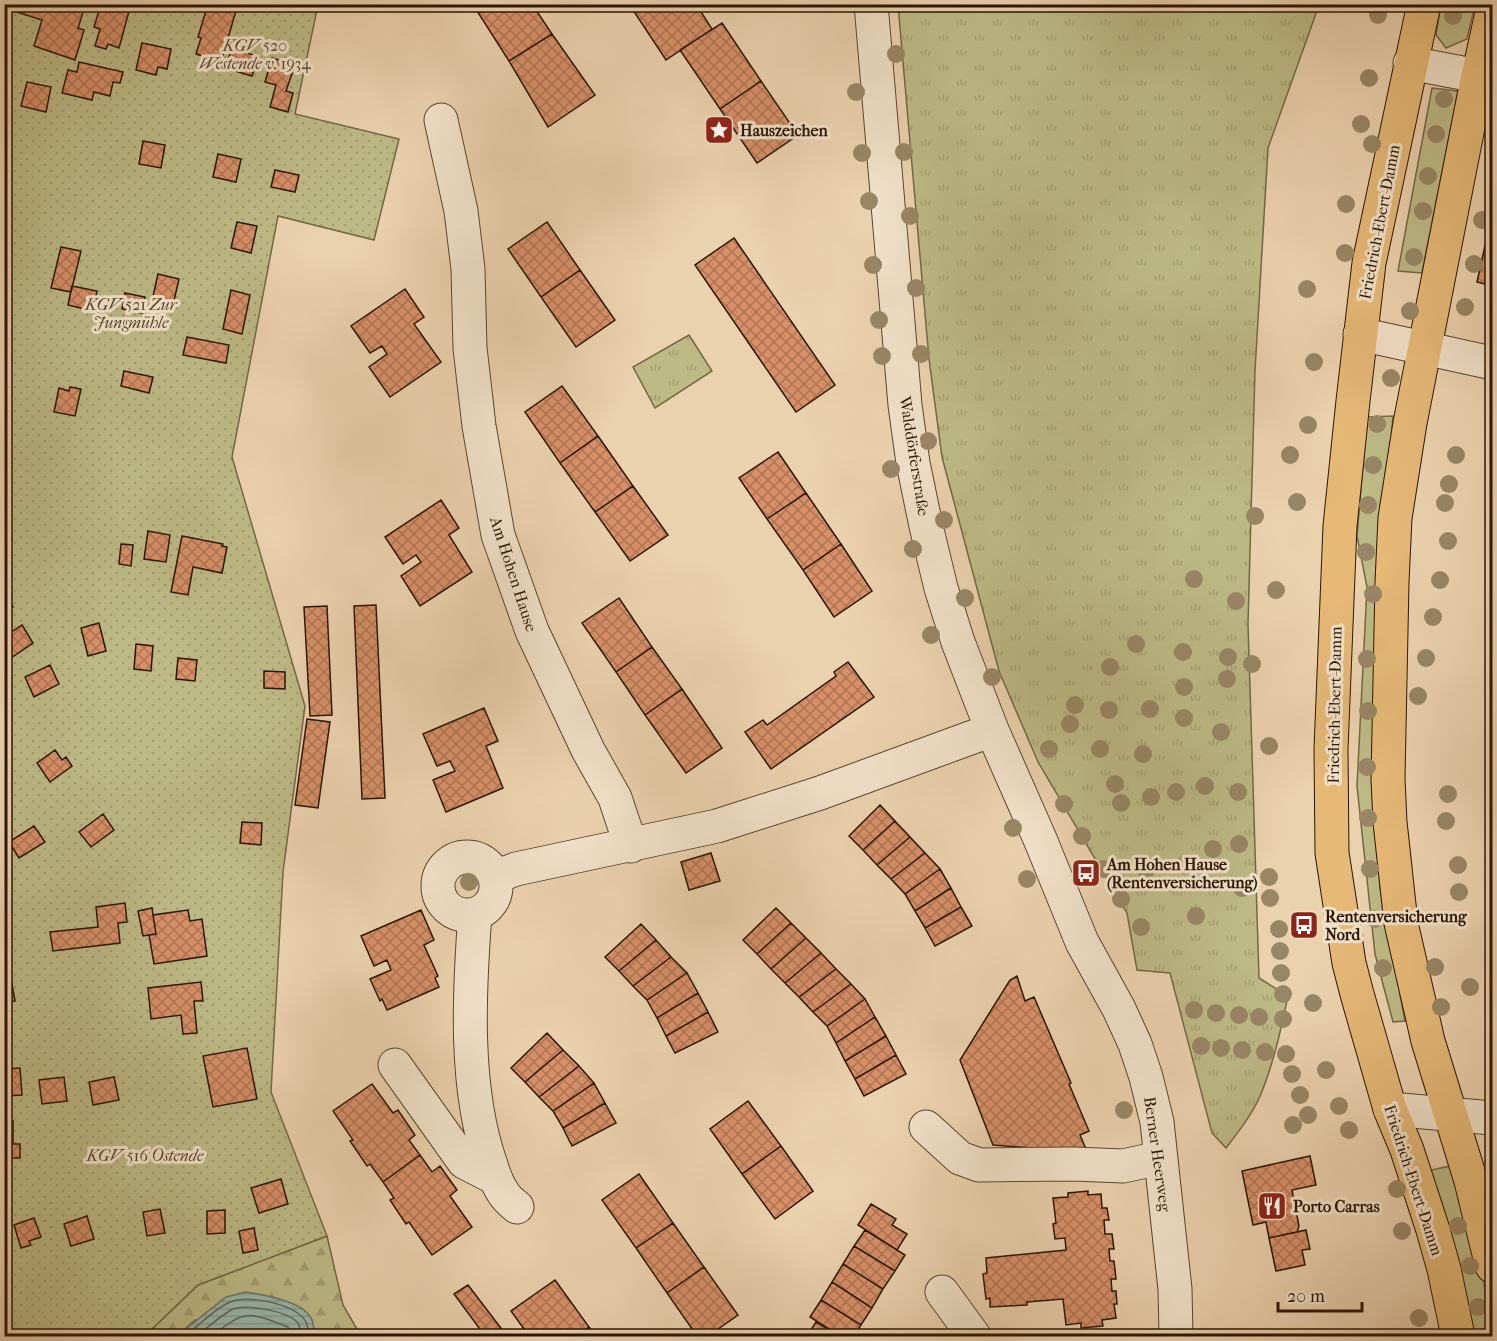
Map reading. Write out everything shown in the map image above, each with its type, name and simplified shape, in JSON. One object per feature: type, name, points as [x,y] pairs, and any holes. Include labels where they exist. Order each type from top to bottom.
[{"type":"main road","name":"Friedrich-Ebert-Damm","points":[[1424,4],[1369,263],[1360,334],[1340,526],[1331,749],[1332,853],[1349,963],[1390,1108],[1407,1150],[1433,1230],[1458,1336]]},
{"type":"main road","points":[[1491,1242],[1428,1041],[1401,923],[1390,822],[1388,779],[1395,518],[1410,423],[1492,13]]},
{"type":"street","name":"Walddörferstraße","points":[[871,4],[905,405],[914,463],[941,588],[958,642],[992,730],[1057,884]]},
{"type":"street","points":[[1410,63],[1478,76]]},
{"type":"street","name":"Am Hohen Hause","points":[[441,120],[461,211],[468,269],[471,360],[480,436],[498,535],[532,632],[588,750],[615,798],[631,846]]},
{"type":"street","points":[[1360,334],[1492,363]]},
{"type":"street","points":[[495,877],[516,869],[717,826],[783,806],[992,730]]},
{"type":"street","points":[[468,857],[485,863],[495,877],[494,895],[484,910],[476,914],[457,913],[443,902],[438,885],[444,868],[451,862],[468,857]]},
{"type":"street","name":"Berner Heerweg","points":[[1057,884],[1082,942],[1119,1009],[1135,1044],[1154,1103],[1175,1288],[1176,1336]]},
{"type":"street","points":[[476,914],[471,1016],[473,1076],[481,1132],[495,1178],[503,1193],[517,1208]]},
{"type":"street","points":[[395,1065],[464,1162],[495,1178]]},
{"type":"street","points":[[1390,1108],[1492,1118]]},
{"type":"street","points":[[926,1126],[960,1158],[979,1165],[1123,1166],[1160,1158]]},
{"type":"street","points":[[942,1292],[974,1336]]},
{"type":"green space","points":[[5,5],[318,5],[295,114],[399,139],[374,240],[278,216],[232,457],[305,706],[283,872],[271,1092],[327,1236],[198,1285],[152,1329],[148,1336],[5,1336]]},
{"type":"green space","points":[[898,5],[1319,5],[1268,148],[1255,371],[1248,624],[1259,978],[1288,996],[1266,1082],[1250,1115],[1226,1148],[1212,1133],[1170,973],[1137,970],[1127,913],[1038,762],[999,671],[942,457],[929,359]]},
{"type":"green space","points":[[1441,5],[1475,5],[1467,39],[1446,48],[1436,35]]},
{"type":"green space","points":[[1432,88],[1458,91],[1422,273],[1398,271]]},
{"type":"green space","points":[[689,335],[712,371],[655,408],[633,367]]},
{"type":"green space","points":[[1393,416],[1379,592],[1373,757],[1380,888],[1405,1021],[1393,1022],[1375,954],[1357,786],[1367,587],[1357,536],[1367,417]]},
{"type":"green space","points":[[1450,1166],[1482,1271],[1492,1336],[1473,1336],[1427,1171]]},
{"type":"green space","points":[[327,1236],[343,1305],[361,1336],[315,1336],[311,1318],[195,1320],[177,1336],[148,1336],[152,1329],[198,1285]]},
{"type":"water","points":[[246,1292],[282,1300],[300,1307],[311,1318],[315,1336],[177,1336],[226,1297]]},
{"type":"building","points":[[4,4],[85,6],[78,28],[84,30],[75,60],[34,46],[42,20],[4,8]]},
{"type":"building","points":[[101,4],[131,4],[119,48],[108,44],[106,49],[95,46],[100,29],[94,27]]},
{"type":"building","points":[[208,4],[238,4],[221,62],[196,54],[201,38],[198,37]]},
{"type":"building","points":[[487,4],[532,4],[552,34],[509,61],[477,11]]},
{"type":"building","points":[[629,4],[696,4],[712,29],[666,60]]},
{"type":"building","points":[[722,23],[761,81],[720,109],[680,50]]},
{"type":"building","points":[[552,34],[595,95],[548,127],[509,61]]},
{"type":"building","points":[[142,43],[171,49],[167,69],[158,67],[156,75],[136,70]]},
{"type":"building","points":[[232,48],[259,57],[252,76],[225,68]]},
{"type":"building","points":[[272,58],[295,65],[286,91],[293,93],[288,112],[270,107],[276,85],[265,82]]},
{"type":"building","points":[[79,62],[123,72],[120,83],[113,82],[110,96],[94,92],[92,100],[62,93],[68,70],[77,72]]},
{"type":"building","points":[[761,81],[798,135],[757,163],[720,109]]},
{"type":"building","points":[[27,82],[51,87],[46,112],[21,106]]},
{"type":"building","points":[[143,141],[165,145],[161,168],[139,164]]},
{"type":"building","points":[[218,154],[241,159],[236,182],[213,177]]},
{"type":"building","points":[[275,170],[299,175],[295,192],[271,187]]},
{"type":"building","points":[[1492,214],[1492,286],[1477,282]]},
{"type":"building","points":[[237,222],[257,226],[251,253],[231,248]]},
{"type":"building","points":[[547,222],[580,270],[541,297],[508,249]]},
{"type":"building","points":[[734,238],[835,385],[796,412],[695,265]]},
{"type":"building","points":[[4,243],[11,265],[4,267]]},
{"type":"building","points":[[61,247],[81,251],[71,292],[51,288]]},
{"type":"building","points":[[580,270],[615,320],[576,347],[541,297]]},
{"type":"building","points":[[158,274],[179,279],[173,305],[152,301]]},
{"type":"building","points":[[72,286],[97,291],[93,311],[68,305]]},
{"type":"building","points":[[405,289],[424,317],[414,324],[441,362],[390,397],[369,367],[387,354],[382,346],[370,353],[351,326]]},
{"type":"building","points":[[231,290],[250,295],[242,334],[223,329]]},
{"type":"building","points":[[125,293],[145,297],[142,313],[122,309]]},
{"type":"building","points":[[187,337],[229,345],[226,363],[183,355]]},
{"type":"building","points":[[124,371],[153,377],[149,393],[121,386]]},
{"type":"building","points":[[4,383],[10,383],[7,406],[4,406]]},
{"type":"building","points":[[562,386],[598,436],[560,463],[525,412]]},
{"type":"building","points":[[70,387],[81,389],[75,416],[54,412],[59,388],[69,391]]},
{"type":"building","points":[[598,436],[633,486],[595,512],[560,463]]},
{"type":"building","points":[[778,452],[806,493],[767,519],[739,478]]},
{"type":"building","points":[[633,486],[668,535],[630,561],[595,512]]},
{"type":"building","points":[[806,493],[841,544],[803,570],[767,519]]},
{"type":"building","points":[[441,500],[459,528],[449,535],[472,572],[420,606],[401,576],[421,562],[416,555],[403,564],[385,537]]},
{"type":"building","points":[[148,531],[170,535],[166,562],[144,559]]},
{"type":"building","points":[[182,536],[223,544],[222,546],[227,547],[222,573],[193,567],[188,595],[171,592]]},
{"type":"building","points":[[121,544],[133,545],[131,566],[119,564]]},
{"type":"building","points":[[841,544],[872,591],[834,617],[803,570]]},
{"type":"building","points":[[7,592],[13,607],[4,610],[4,593]]},
{"type":"building","points":[[619,598],[652,647],[616,672],[582,623]]},
{"type":"building","points":[[376,605],[385,798],[362,799],[354,606]]},
{"type":"building","points":[[327,606],[332,715],[310,716],[304,607]]},
{"type":"building","points":[[99,623],[106,651],[88,656],[81,628]]},
{"type":"building","points":[[22,625],[33,643],[11,658],[5,649],[9,647],[4,637]]},
{"type":"building","points":[[136,644],[153,646],[151,671],[134,669]]},
{"type":"building","points":[[652,647],[682,689],[645,715],[616,672]]},
{"type":"building","points":[[178,658],[197,660],[195,681],[176,679]]},
{"type":"building","points":[[848,662],[874,697],[771,769],[745,732],[763,720],[767,725],[836,676],[834,672]]},
{"type":"building","points":[[50,665],[59,684],[34,697],[25,677]]},
{"type":"building","points":[[264,671],[285,672],[285,689],[264,688]]},
{"type":"building","points":[[682,689],[722,748],[686,773],[645,715]]},
{"type":"building","points":[[484,708],[498,741],[486,746],[503,788],[446,812],[433,780],[455,771],[450,761],[437,766],[423,734]]},
{"type":"building","points":[[307,719],[330,722],[318,808],[295,805]]},
{"type":"building","points":[[55,750],[62,760],[66,757],[72,766],[50,782],[37,763]]},
{"type":"building","points":[[880,805],[895,821],[863,850],[849,836]]},
{"type":"building","points":[[103,814],[114,830],[91,847],[79,832]]},
{"type":"building","points":[[895,821],[910,837],[877,865],[863,850]]},
{"type":"building","points":[[242,822],[262,823],[261,845],[240,843]]},
{"type":"building","points":[[34,826],[45,842],[19,858],[9,842]]},
{"type":"building","points":[[910,837],[925,853],[891,879],[877,865]]},
{"type":"building","points":[[711,853],[720,881],[689,890],[681,862]]},
{"type":"building","points":[[925,853],[940,869],[905,894],[891,879]]},
{"type":"building","points":[[940,869],[951,888],[915,911],[905,894]]},
{"type":"building","points":[[951,888],[961,907],[925,928],[915,911]]},
{"type":"building","points":[[125,903],[127,922],[118,923],[120,943],[53,951],[50,932],[98,927],[96,907]]},
{"type":"building","points":[[961,907],[972,926],[935,946],[925,928]]},
{"type":"building","points":[[152,908],[156,934],[143,936],[138,911]]},
{"type":"building","points":[[776,908],[791,923],[757,954],[743,940]]},
{"type":"building","points":[[188,910],[190,921],[202,919],[207,956],[154,964],[149,935],[156,934],[153,915]]},
{"type":"building","points":[[421,910],[434,940],[424,945],[438,976],[435,978],[439,987],[387,1010],[382,999],[380,1001],[370,979],[391,970],[387,960],[374,966],[361,936]]},
{"type":"building","points":[[791,923],[806,938],[771,969],[757,954]]},
{"type":"building","points":[[641,924],[656,940],[619,971],[605,957]]},
{"type":"building","points":[[806,938],[821,953],[785,983],[771,969]]},
{"type":"building","points":[[656,940],[671,957],[633,986],[619,971]]},
{"type":"building","points":[[821,953],[836,969],[799,997],[785,983]]},
{"type":"building","points":[[671,957],[687,973],[647,1000],[633,986]]},
{"type":"building","points":[[836,969],[851,984],[813,1012],[799,997]]},
{"type":"building","points":[[10,973],[15,1001],[4,1002],[4,974]]},
{"type":"building","points":[[687,973],[698,993],[657,1018],[647,1000]]},
{"type":"building","points":[[1017,976],[1025,1001],[1034,997],[1071,1083],[1069,1084],[1089,1131],[1080,1135],[1086,1149],[1044,1149],[993,1145],[960,1060],[1010,980]]},
{"type":"building","points":[[201,982],[203,1001],[194,1001],[197,1033],[183,1034],[181,1015],[151,1019],[148,988]]},
{"type":"building","points":[[851,984],[865,999],[827,1026],[813,1012]]},
{"type":"building","points":[[698,993],[708,1012],[666,1036],[657,1018]]},
{"type":"building","points":[[865,999],[875,1017],[836,1043],[827,1026]]},
{"type":"building","points":[[708,1012],[718,1032],[675,1053],[666,1036]]},
{"type":"building","points":[[875,1017],[886,1036],[845,1061],[836,1043]]},
{"type":"building","points":[[547,1033],[563,1050],[525,1082],[511,1068]]},
{"type":"building","points":[[886,1036],[896,1055],[855,1079],[845,1061]]},
{"type":"building","points":[[247,1048],[257,1099],[213,1107],[203,1056]]},
{"type":"building","points":[[563,1050],[579,1066],[539,1097],[525,1082]]},
{"type":"building","points":[[896,1055],[906,1074],[864,1096],[855,1079]]},
{"type":"building","points":[[579,1066],[594,1083],[553,1111],[539,1097]]},
{"type":"building","points":[[20,1068],[22,1095],[4,1096],[4,1069]]},
{"type":"building","points":[[64,1077],[67,1101],[42,1104],[39,1080]]},
{"type":"building","points":[[114,1077],[119,1100],[93,1105],[89,1082]]},
{"type":"building","points":[[594,1083],[605,1103],[563,1128],[553,1111]]},
{"type":"building","points":[[372,1084],[393,1113],[398,1110],[415,1135],[409,1140],[420,1155],[383,1182],[370,1164],[367,1166],[333,1111]]},
{"type":"building","points":[[748,1101],[781,1146],[742,1174],[710,1129]]},
{"type":"building","points":[[605,1103],[616,1123],[572,1146],[563,1128]]},
{"type":"building","points":[[4,1121],[13,1121],[13,1144],[20,1144],[20,1158],[4,1158]]},
{"type":"building","points":[[781,1146],[813,1191],[775,1219],[742,1174]]},
{"type":"building","points":[[420,1155],[432,1172],[440,1166],[457,1190],[450,1196],[472,1227],[432,1255],[409,1222],[406,1224],[390,1200],[394,1198],[383,1182]]},
{"type":"building","name":"Porto Carras","points":[[1310,1156],[1316,1185],[1292,1190],[1299,1226],[1297,1232],[1269,1238],[1266,1222],[1253,1225],[1242,1171]]},
{"type":"building","points":[[639,1174],[673,1223],[636,1248],[602,1200]]},
{"type":"building","points":[[281,1179],[288,1204],[259,1213],[251,1188]]},
{"type":"building","points":[[1088,1191],[1088,1195],[1101,1194],[1102,1208],[1107,1208],[1109,1220],[1104,1220],[1105,1234],[1112,1234],[1114,1249],[1109,1249],[1110,1261],[1114,1261],[1116,1279],[1111,1279],[1112,1291],[1116,1291],[1117,1304],[1114,1304],[1116,1318],[1102,1320],[1103,1326],[1081,1328],[1081,1323],[1066,1325],[1063,1299],[1027,1302],[1027,1305],[990,1307],[990,1298],[986,1299],[983,1274],[987,1273],[986,1258],[1066,1250],[1065,1238],[1055,1239],[1053,1198],[1068,1197],[1068,1193]]},
{"type":"building","points":[[871,1204],[896,1219],[892,1225],[907,1234],[897,1250],[858,1225]]},
{"type":"building","points":[[160,1209],[165,1233],[147,1236],[143,1212]]},
{"type":"building","points":[[225,1210],[225,1233],[207,1234],[207,1211]]},
{"type":"building","points":[[87,1216],[94,1239],[71,1246],[64,1224]]},
{"type":"building","points":[[34,1218],[41,1237],[29,1241],[31,1245],[21,1248],[14,1225]]},
{"type":"building","points":[[673,1223],[704,1267],[667,1293],[636,1248]]},
{"type":"building","points":[[254,1228],[258,1250],[243,1253],[239,1231]]},
{"type":"building","points":[[865,1230],[905,1255],[895,1271],[854,1246]]},
{"type":"building","points":[[1306,1230],[1310,1249],[1302,1250],[1305,1265],[1276,1271],[1269,1238]]},
{"type":"building","points":[[854,1246],[895,1271],[883,1289],[843,1264]]},
{"type":"building","points":[[843,1264],[883,1289],[872,1308],[832,1282]]},
{"type":"building","points":[[704,1267],[738,1315],[708,1336],[697,1336],[667,1293]]},
{"type":"building","points":[[555,1280],[589,1327],[576,1336],[529,1336],[511,1311]]},
{"type":"building","points":[[832,1282],[872,1308],[861,1325],[821,1300]]},
{"type":"building","points":[[468,1285],[507,1336],[485,1336],[454,1294]]},
{"type":"building","points":[[821,1300],[861,1325],[854,1336],[840,1336],[810,1317]]},
{"type":"building","points":[[4,1319],[13,1336],[4,1336]]},
{"type":"building","points":[[816,1322],[840,1336],[807,1336]]},
{"type":"building","points":[[589,1327],[596,1336],[576,1336]]},
{"type":"place","name":"Hauszeichen","points":[[719,130]]},
{"type":"place","name":"Am Hohen Hause (Rentenversicherung)","points":[[1086,873]]},
{"type":"place","name":"Rentenversicherung Nord","points":[[1304,925]]},
{"type":"place","name":"Porto Carras","points":[[1272,1206]]},
{"type":"park label","name":"KGV 520 Westende v. 1934","points":[[255,54]]},
{"type":"park label","name":"KGV 521 Zur Jungmühle","points":[[131,313]]},
{"type":"park label","name":"KGV 516 Ostende","points":[[145,1155]]}]
